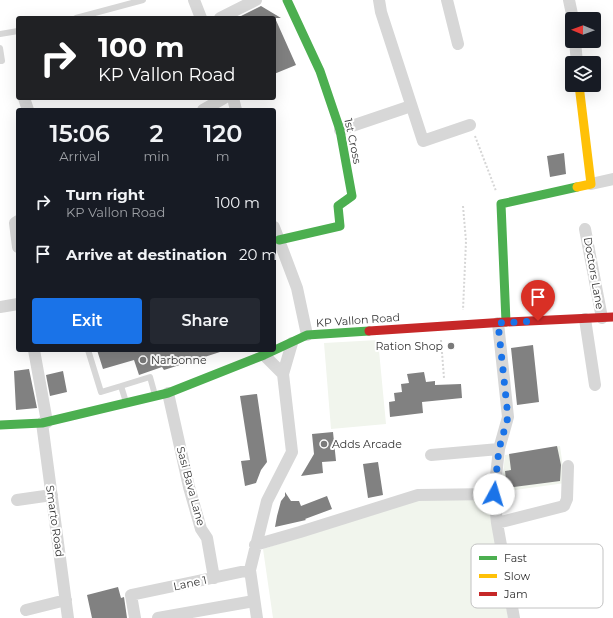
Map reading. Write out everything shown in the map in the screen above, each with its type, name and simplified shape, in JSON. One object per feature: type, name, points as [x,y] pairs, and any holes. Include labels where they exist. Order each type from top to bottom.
[{"type":"street","points":[[194,0],[200,16]]},
{"type":"street","points":[[224,16],[256,0]]},
{"type":"street","name":"1st Cross","points":[[279,240],[340,226],[338,206],[352,196],[340,130],[320,71],[287,0]]},
{"type":"street","points":[[379,0],[381,12],[423,141],[470,125]]},
{"type":"street","points":[[447,0],[458,44]]},
{"type":"street","points":[[569,0],[572,12]]},
{"type":"street","points":[[579,92],[591,184]]},
{"type":"street","points":[[206,108],[220,100]]},
{"type":"street","points":[[340,130],[411,106]]},
{"type":"street","points":[[501,544],[494,494],[499,449],[508,417],[502,323],[501,204],[613,179]]},
{"type":"street","name":"Doctors Lane","points":[[585,229],[607,318]]},
{"type":"street","points":[[276,232],[297,288],[307,336]]},
{"type":"street","points":[[0,307],[16,304]]},
{"type":"street","name":"KP Vallon Road","points":[[276,350],[307,336],[502,323],[607,318]]},
{"type":"street","points":[[585,319],[595,385]]},
{"type":"street","points":[[258,618],[250,570],[267,501],[292,452],[283,374],[292,343]]},
{"type":"street","name":"Smarto Road","points":[[34,352],[45,422],[52,495],[68,618]]},
{"type":"street","name":"KP Vallon Road","points":[[0,425],[45,422],[156,397],[273,352]]},
{"type":"street","points":[[264,356],[283,374]]},
{"type":"street","name":"Sasi Bava Lane","points":[[168,393],[191,493],[201,529],[207,538],[214,578]]},
{"type":"street","points":[[431,455],[499,449]]},
{"type":"street","points":[[497,523],[564,506],[567,499],[568,466]]},
{"type":"street","points":[[255,545],[308,530],[418,495],[494,494]]},
{"type":"street","points":[[17,500],[52,495]]},
{"type":"street","name":"Lane 1","points":[[134,618],[131,595],[250,570]]},
{"type":"street","points":[[26,610],[66,600]]},
{"type":"street","points":[[158,618],[254,600]]},
{"type":"street","points":[[512,608],[514,618]]},
{"type":"lane","points":[[83,16],[143,0]]},
{"type":"lane","points":[[0,34],[16,31]]},
{"type":"lane","points":[[0,48],[2,61],[0,61]]},
{"type":"lane","points":[[89,352],[101,392],[150,377],[156,397]]},
{"type":"lane","points":[[121,386],[127,404]]},
{"type":"path","points":[[470,125],[501,204]]},
{"type":"path","points":[[462,326],[466,241],[463,206]]},
{"type":"path","points":[[440,327],[444,378]]},
{"type":"shaded area","points":[[378,340],[386,424],[331,429],[324,343]]},
{"type":"shaded area","points":[[560,446],[565,483],[501,492],[505,455]]},
{"type":"shaded area","points":[[491,498],[498,544],[471,544],[471,608],[507,608],[508,618],[273,618],[263,549],[419,500]]},
{"type":"building","points":[[261,6],[281,18],[276,18],[276,16],[241,16]]},
{"type":"building","points":[[276,20],[296,65],[276,73]]},
{"type":"building","points":[[564,153],[566,174],[550,177],[547,156]]},
{"type":"building","points":[[533,345],[539,402],[517,405],[511,348]]},
{"type":"building","points":[[98,352],[220,352],[164,370],[162,367],[139,375],[134,360],[103,369]]},
{"type":"building","points":[[29,369],[37,408],[16,410],[14,371]]},
{"type":"building","points":[[63,371],[67,392],[50,396],[46,375]]},
{"type":"building","points":[[424,372],[426,382],[435,381],[435,385],[461,384],[462,398],[422,402],[423,413],[390,417],[389,402],[395,401],[394,393],[402,392],[401,384],[409,383],[407,374]]},
{"type":"building","points":[[257,394],[267,462],[261,470],[256,483],[245,486],[241,461],[250,460],[240,396]]},
{"type":"building","name":"Adds Arcade","points":[[333,432],[336,461],[322,462],[323,473],[301,476],[314,454],[312,434]]},
{"type":"building","points":[[557,446],[561,465],[560,481],[507,488],[505,471],[511,470],[509,454]]},
{"type":"building","points":[[378,462],[383,495],[368,498],[363,464]]},
{"type":"building","points":[[285,492],[291,501],[299,501],[301,506],[327,496],[332,509],[305,519],[306,520],[275,527],[281,501],[285,496]]},
{"type":"building","points":[[118,587],[121,598],[124,597],[127,618],[92,618],[87,595]]},
{"type":"traffic: fast","points":[[279,240],[340,226],[338,206],[352,196],[340,130],[320,71],[287,0]]},
{"type":"traffic: fast","points":[[506,322],[501,204],[577,187]]},
{"type":"traffic: fast","points":[[276,349],[307,335],[369,331]]},
{"type":"traffic: fast","points":[[0,425],[42,423],[168,393],[270,352]]},
{"type":"traffic: slow","points":[[577,187],[591,184],[580,92]]},
{"type":"traffic: jam","points":[[369,331],[613,317]]},
{"type":"place","name":"Ration Shop","points":[[451,346]]},
{"type":"place","name":"Narbonne","points":[[143,360]]},
{"type":"place","name":"Adds Arcade","points":[[324,444]]},
{"type":"route","points":[[494,494],[499,449],[508,417],[498,323],[538,321]]}]
